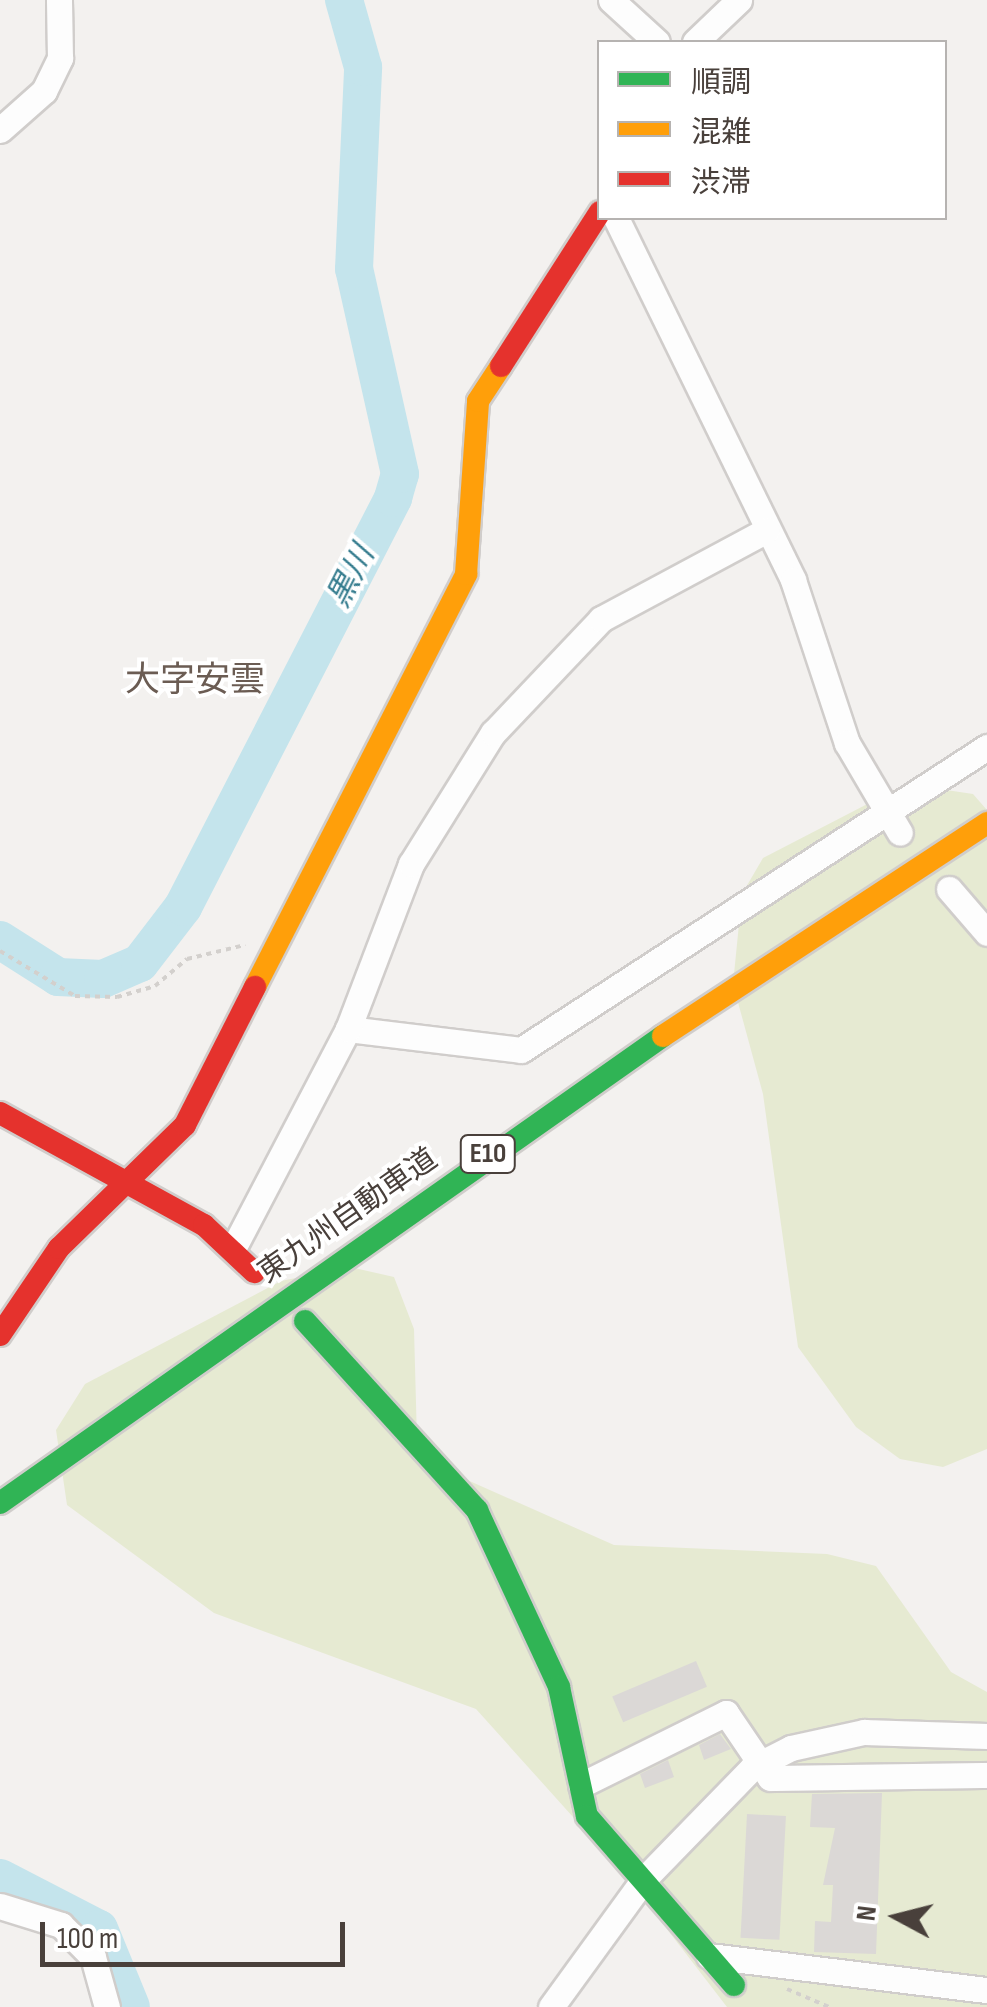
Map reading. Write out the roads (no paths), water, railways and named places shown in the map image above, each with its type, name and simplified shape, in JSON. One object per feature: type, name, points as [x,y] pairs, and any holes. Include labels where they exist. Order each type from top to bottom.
[{"type":"main road","points":[[0,1336],[58,1248],[130,1184],[185,1125],[466,574],[478,401],[597,217]]},
{"type":"main road","name":"東九州自動車道","points":[[0,1503],[565,1101],[987,823]]},
{"type":"main road","points":[[0,1113],[234,1247],[254,1272]]},
{"type":"main road","points":[[305,1321],[478,1510],[559,1687],[587,1816],[734,1985]]},
{"type":"street","points":[[0,130],[44,90],[60,58],[59,0]]},
{"type":"street","points":[[611,0],[655,40]]},
{"type":"street","points":[[697,40],[739,0]]},
{"type":"street","points":[[617,220],[767,530],[880,812],[900,834]]},
{"type":"street","points":[[234,1247],[348,1029],[411,864],[493,732],[601,618],[767,530]]},
{"type":"street","points":[[348,1029],[522,1050],[880,812],[987,748]]},
{"type":"street","points":[[949,889],[987,932]]},
{"type":"street","points":[[581,1784],[726,1713],[770,1778],[987,1775]]},
{"type":"street","points":[[552,2007],[575,1997],[644,1879],[716,1796],[760,1764],[864,1732],[987,1736]]},
{"type":"street","points":[[0,1906],[61,1925],[93,1957],[107,2007]]},
{"type":"street","points":[[709,1956],[987,1990]]},
{"type":"waterway","name":"黒川","points":[[0,940],[58,977],[103,979],[140,963],[183,907],[393,498],[400,474],[354,269],[363,67],[344,0]]},
{"type":"waterway","name":"黒川","points":[[0,1878],[99,1929],[131,2007]]},
{"type":"district","name":"大字安雲","points":[[195,681]]}]
